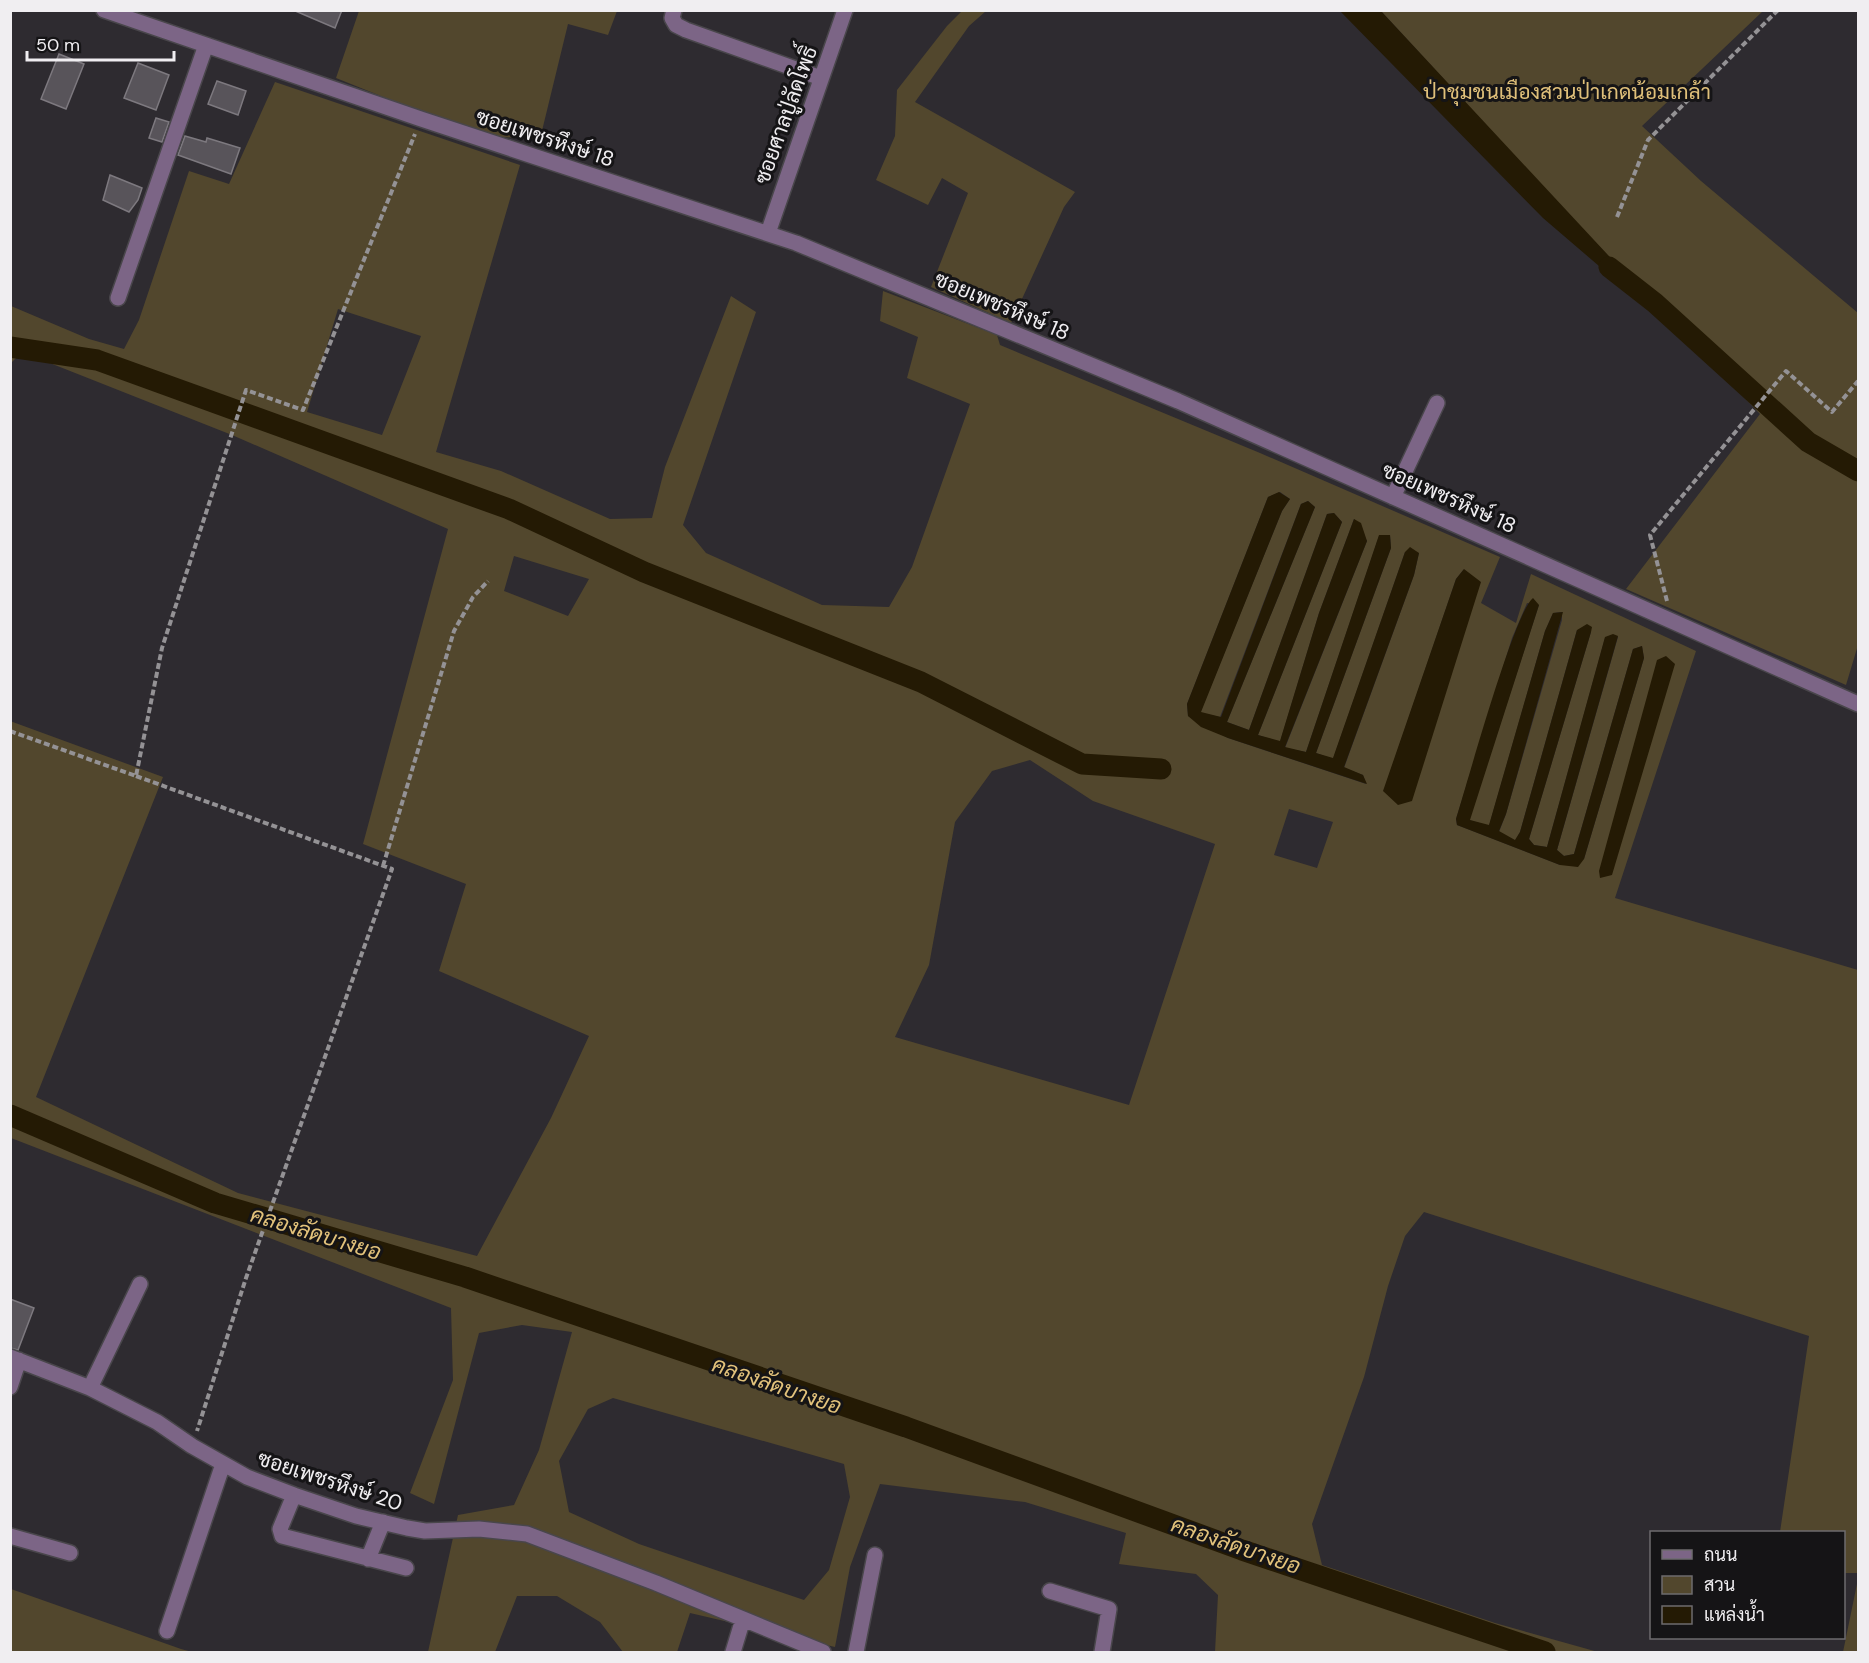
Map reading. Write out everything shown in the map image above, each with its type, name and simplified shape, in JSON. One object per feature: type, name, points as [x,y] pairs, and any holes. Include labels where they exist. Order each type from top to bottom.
[{"type":"street","name":"ซอยเพชรหึงษ์ 18","points":[[104,10],[421,119],[768,234],[1178,401],[1858,704]]},
{"type":"street","points":[[674,10],[672,18],[676,25],[686,30],[821,78]]},
{"type":"street","name":"ซอยศาลปู่ลัดโพธิ์","points":[[768,234],[845,10]]},
{"type":"street","points":[[118,298],[206,45]]},
{"type":"street","points":[[1393,497],[1437,403]]},
{"type":"street","points":[[90,1388],[140,1284]]},
{"type":"street","points":[[10,1387],[15,1359]]},
{"type":"street","name":"ซอยเพชรหึงษ์ 20","points":[[15,1359],[90,1388],[157,1422],[192,1446],[247,1477],[294,1495],[383,1522],[425,1531],[479,1529],[527,1534],[823,1653]]},
{"type":"street","points":[[167,1631],[223,1464]]},
{"type":"street","points":[[294,1495],[280,1529],[282,1536],[405,1568]]},
{"type":"street","points":[[368,1559],[383,1522]]},
{"type":"street","points":[[10,1536],[70,1553]]},
{"type":"street","points":[[856,1653],[875,1556]]},
{"type":"street","points":[[1050,1591],[1109,1609],[1102,1653]]},
{"type":"street","points":[[733,1653],[743,1619]]},
{"type":"path","points":[[1617,217],[1648,140],[1778,10]]},
{"type":"path","points":[[136,776],[162,648],[246,390],[303,410],[421,119]]},
{"type":"path","points":[[1673,622],[1650,535],[1786,371],[1832,412],[1858,381]]},
{"type":"path","points":[[383,866],[454,631],[473,597],[488,581]]},
{"type":"path","points":[[10,731],[392,869],[246,1278],[192,1446]]},
{"type":"green space","points":[[963,10],[986,11],[969,26],[915,102],[1075,192],[1064,207],[1011,323],[931,287],[968,193],[942,178],[928,205],[876,180],[895,136],[897,90],[947,26]]},
{"type":"green space","points":[[359,11],[617,11],[608,35],[568,24],[540,139],[501,137],[423,113],[336,78]]},
{"type":"green space","name":"ป่าชุมชนเมืองสวนป่าเกดน้อมเกล้า","points":[[1381,11],[1763,11],[1642,126],[1701,181],[1858,313],[1858,645],[1846,685],[1626,589],[1760,414],[1569,215]]},
{"type":"green space","points":[[275,82],[520,165],[436,452],[501,471],[610,519],[652,518],[665,467],[731,296],[756,312],[683,525],[706,553],[822,605],[889,607],[912,567],[970,404],[907,378],[918,337],[880,321],[883,291],[997,335],[1000,345],[1260,453],[1500,557],[1481,603],[1516,623],[1531,574],[1696,651],[1615,898],[1858,970],[1858,1573],[1845,1573],[1845,1531],[1780,1531],[1809,1336],[1424,1212],[1405,1236],[1388,1286],[1364,1377],[1312,1524],[1322,1565],[1495,1623],[1598,1652],[1215,1652],[1218,1595],[1196,1574],[1119,1564],[1126,1533],[1025,1502],[880,1484],[850,1567],[835,1647],[690,1613],[677,1652],[623,1652],[600,1622],[557,1596],[517,1596],[495,1652],[428,1652],[458,1515],[514,1505],[539,1450],[572,1332],[522,1325],[479,1333],[434,1504],[410,1493],[453,1380],[451,1308],[11,1138],[10,721],[163,777],[36,1097],[238,1193],[477,1256],[551,1118],[589,1036],[439,971],[466,884],[363,844],[448,529],[232,435],[22,352],[11,363],[11,306],[89,339],[124,349],[139,320],[189,171],[229,184]],"holes":[[[338,309],[421,336],[382,435],[307,412]],[[1280,492],[1290,499],[1282,511],[1200,713],[1220,717],[1301,504],[1308,501],[1315,507],[1227,722],[1249,730],[1327,514],[1334,513],[1342,522],[1258,735],[1280,742],[1319,613],[1354,519],[1367,541],[1285,748],[1306,752],[1379,536],[1390,535],[1391,548],[1316,753],[1333,759],[1405,552],[1419,553],[1414,575],[1344,768],[1363,775],[1366,784],[1228,738],[1188,716],[1187,704],[1268,497]],[[514,556],[589,579],[568,616],[504,591]],[[1464,569],[1384,790],[1456,579]],[[1527,603],[1539,605],[1469,820],[1489,826],[1545,631],[1553,613],[1562,612],[1562,620],[1499,832],[1515,841],[1520,832],[1577,630],[1591,632],[1529,839],[1534,845],[1547,847],[1605,638],[1613,635],[1618,637],[1557,850],[1564,856],[1574,854],[1633,649],[1642,646],[1644,658],[1584,859],[1560,865],[1457,825],[1456,819],[1512,638]],[[1030,760],[1093,801],[1215,844],[1129,1105],[895,1037],[929,965],[955,822],[992,771]],[[1289,809],[1333,822],[1317,868],[1274,855]],[[613,1398],[844,1464],[850,1497],[829,1570],[804,1600],[639,1544],[569,1512],[559,1461],[588,1409]]]},
{"type":"green space","points":[[1858,1579],[1858,1652],[1843,1652]]},
{"type":"green space","points":[[11,1589],[181,1649],[192,1652],[11,1652]]},
{"type":"water","points":[[1340,11],[1381,11],[1634,283],[1627,290],[1543,218]]},
{"type":"water","points":[[1279,492],[1290,499],[1282,511],[1201,712],[1221,717],[1301,504],[1308,501],[1315,507],[1227,722],[1249,730],[1327,514],[1334,513],[1342,522],[1258,735],[1280,741],[1319,613],[1354,519],[1361,523],[1367,541],[1285,747],[1306,752],[1379,535],[1390,535],[1391,548],[1316,753],[1333,758],[1405,552],[1410,547],[1419,553],[1414,575],[1344,767],[1363,775],[1367,784],[1228,738],[1201,727],[1188,716],[1187,704],[1268,497]]},
{"type":"water","points":[[1464,569],[1481,582],[1412,801],[1398,805],[1383,791],[1456,579]]},
{"type":"water","points":[[1533,598],[1539,605],[1470,820],[1489,825],[1545,631],[1553,613],[1563,612],[1506,814],[1499,831],[1515,840],[1520,832],[1577,630],[1587,624],[1592,627],[1529,839],[1534,845],[1547,847],[1605,637],[1613,634],[1618,636],[1557,850],[1564,856],[1574,854],[1633,649],[1642,646],[1644,658],[1584,859],[1578,867],[1560,865],[1457,825],[1456,819],[1503,665],[1514,634]]},
{"type":"water","points":[[1666,656],[1675,664],[1612,875],[1600,878],[1599,871],[1657,660]]},
{"type":"building","points":[[293,10],[342,10],[335,28]]},
{"type":"building","points":[[59,54],[84,64],[66,109],[41,99]]},
{"type":"building","points":[[138,63],[169,75],[156,110],[124,98]]},
{"type":"building","points":[[217,81],[246,91],[238,115],[208,104]]},
{"type":"building","points":[[156,118],[169,122],[162,142],[149,138]]},
{"type":"building","points":[[185,136],[206,142],[207,138],[240,148],[231,174],[178,155]]},
{"type":"building","points":[[110,175],[142,188],[138,200],[129,212],[103,200]]},
{"type":"building","points":[[10,1299],[34,1308],[18,1350],[10,1348]]},
{"type":"waterway","points":[[1609,267],[1655,303],[1808,442],[1858,471]]},
{"type":"waterway","points":[[10,347],[97,360],[509,509],[644,572],[921,682],[1082,764],[1161,769]]},
{"type":"waterway","name":"คลองลัดบางยอ","points":[[10,1115],[215,1203],[465,1277],[906,1427],[1242,1550],[1545,1652]]}]
